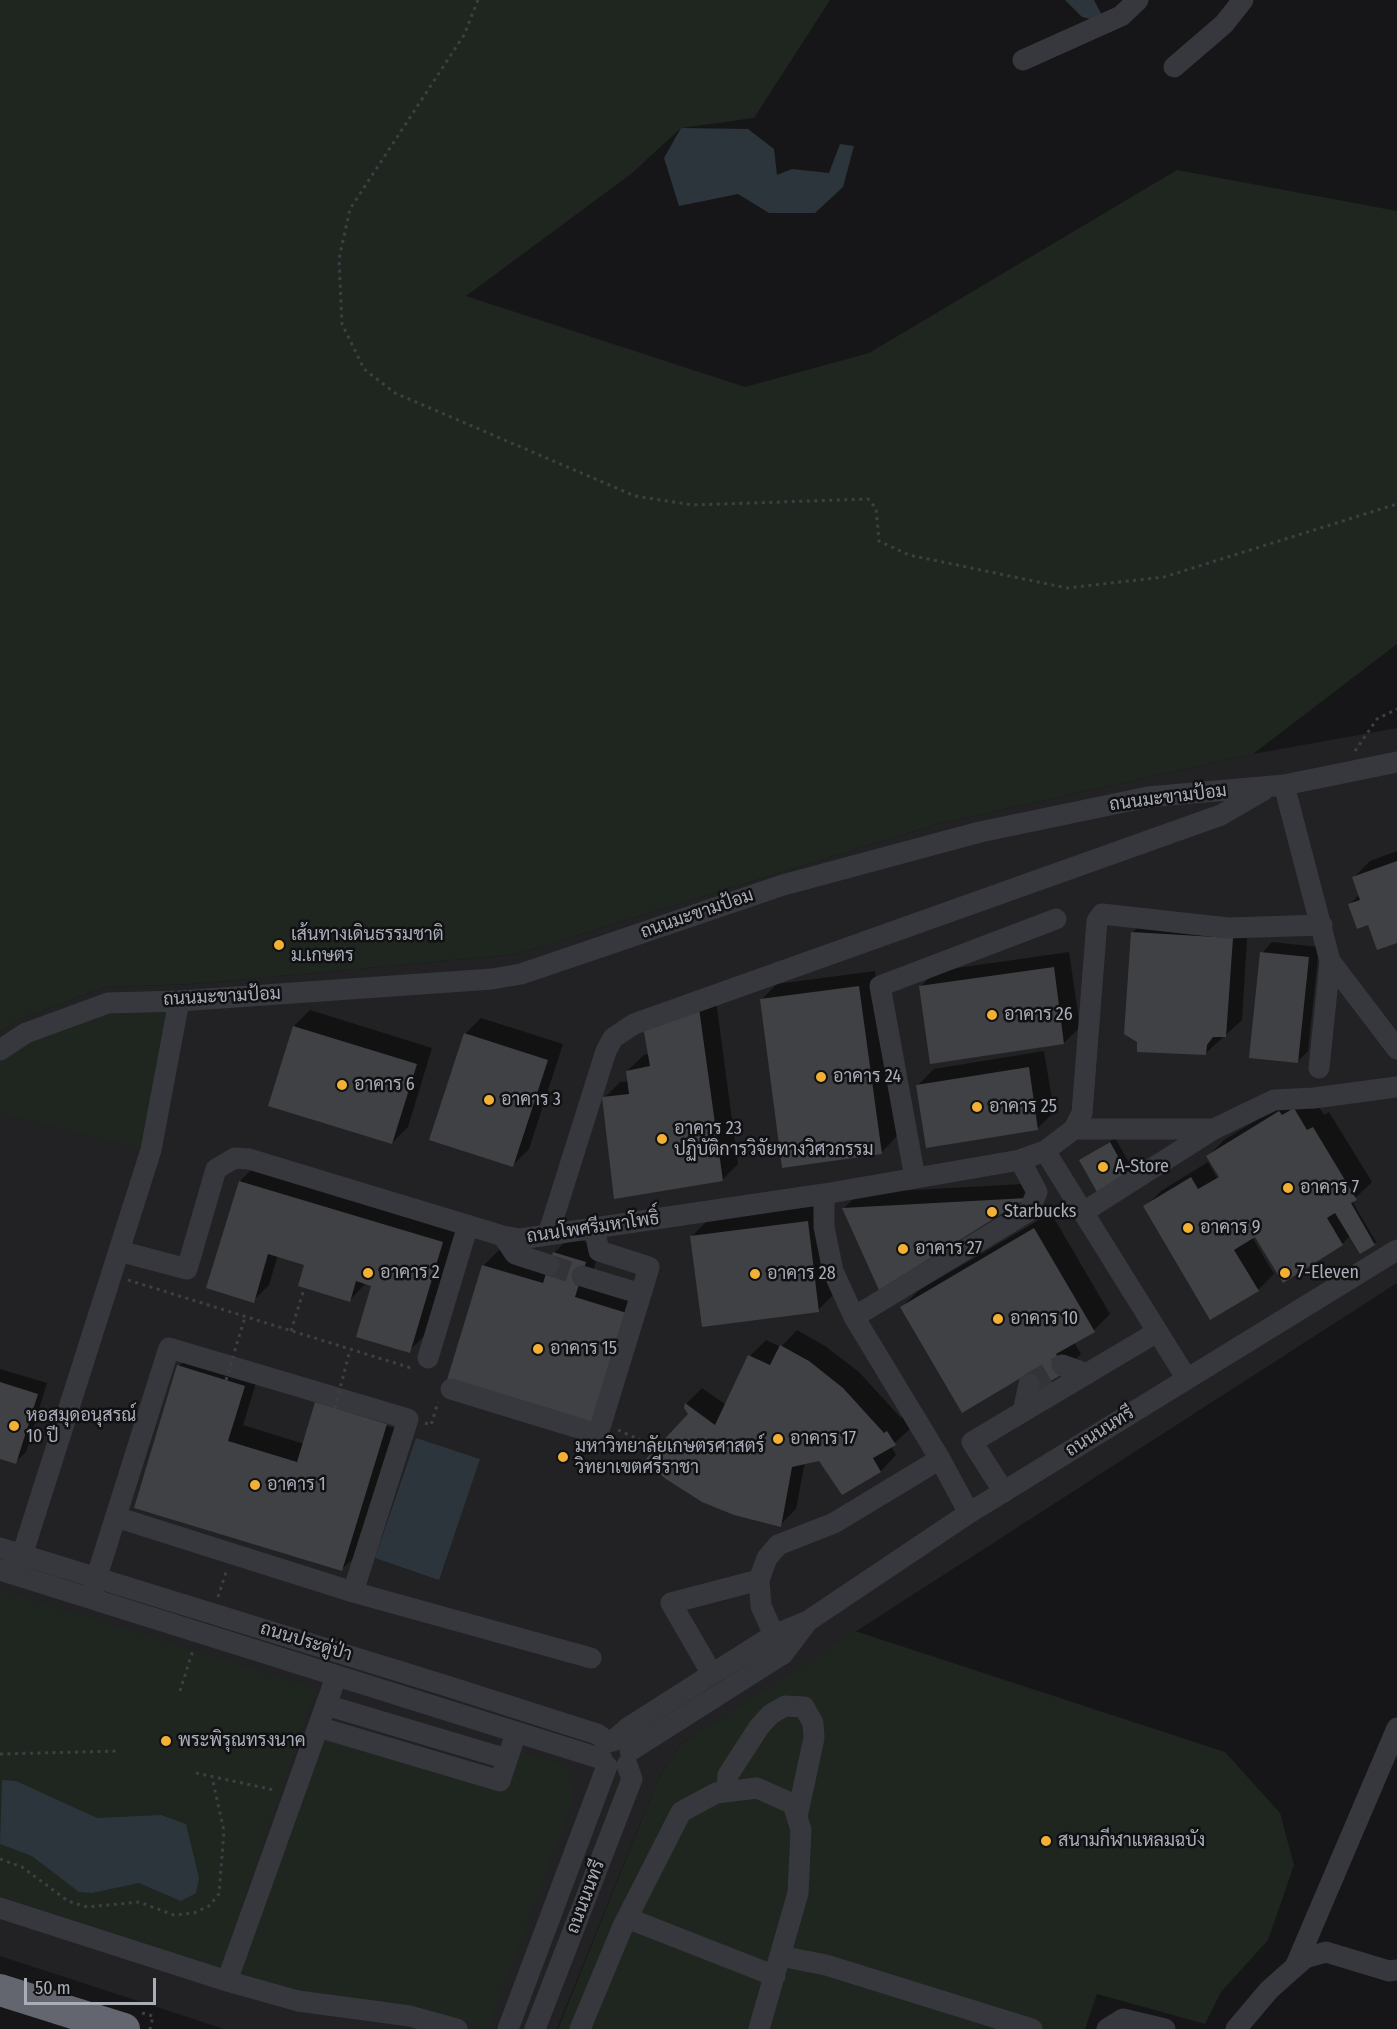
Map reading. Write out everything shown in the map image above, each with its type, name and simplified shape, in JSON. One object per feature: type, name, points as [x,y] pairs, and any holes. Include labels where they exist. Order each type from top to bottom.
[{"type":"highway","points":[[0,1990],[124,2029]]},
{"type":"street","points":[[1023,60],[1121,16],[1138,0]]},
{"type":"street","points":[[1174,67],[1224,24],[1243,0]]},
{"type":"street","name":"ถนนมะขามป้อม","points":[[0,1050],[26,1033],[108,1003],[480,980],[511,976],[783,885],[980,832],[1148,798],[1277,786],[1397,762]]},
{"type":"street","points":[[548,1235],[606,1051],[613,1038],[634,1024],[1221,815],[1277,786],[1322,925],[1330,961],[1319,1068]]},
{"type":"street","points":[[1214,1129],[1074,1129],[1082,1113],[1097,921],[1102,914],[1228,928],[1322,925]]},
{"type":"street","points":[[915,1178],[880,986],[1056,919]]},
{"type":"street","points":[[1330,961],[1397,1049]]},
{"type":"street","points":[[13,1567],[151,1150],[179,1000]]},
{"type":"street","points":[[1085,1211],[1214,1129],[1274,1100],[1314,1098],[1397,1087]]},
{"type":"street","name":"ถนนโพศรีมหาโพธิ์","points":[[119,1251],[187,1269],[216,1169],[236,1158],[249,1159],[468,1226],[520,1239],[824,1194],[1020,1160],[1045,1151],[1074,1129]]},
{"type":"street","points":[[1045,1151],[1085,1211],[1187,1379]]},
{"type":"street","points":[[854,1317],[1029,1211],[1037,1192],[1020,1160]]},
{"type":"street","points":[[824,1194],[824,1227],[833,1271],[854,1317],[940,1459],[969,1513]]},
{"type":"street","points":[[422,1364],[468,1226]]},
{"type":"street","points":[[445,1392],[598,1434],[649,1267],[599,1251],[594,1227]]},
{"type":"street","points":[[503,1236],[515,1254],[549,1265]]},
{"type":"street","name":"ถนนนนทรี","points":[[508,2029],[615,1754],[629,1727],[774,1635],[808,1621],[969,1513],[1397,1250]]},
{"type":"street","points":[[582,1276],[641,1294]]},
{"type":"street","points":[[1004,1492],[972,1442],[1157,1332]]},
{"type":"street","points":[[90,1598],[169,1348],[408,1419],[353,1592]]},
{"type":"street","points":[[1062,1365],[1087,1374]]},
{"type":"street","points":[[1023,1412],[1029,1384]]},
{"type":"street","points":[[774,1635],[761,1606],[759,1580],[767,1558],[778,1545],[834,1523],[940,1459]]},
{"type":"street","points":[[116,1517],[353,1592],[591,1658]]},
{"type":"street","name":"ถนนประดู่ป่า","points":[[0,1548],[13,1567],[90,1598],[516,1733],[615,1754]]},
{"type":"street","name":"ถนนประดู่ป่า","points":[[13,1567],[97,1577],[597,1734],[615,1754]]},
{"type":"street","points":[[712,1674],[670,1603],[759,1580]]},
{"type":"street","name":"ถนนนนทรี","points":[[615,1754],[783,1654],[808,1621]]},
{"type":"street","points":[[227,1981],[336,1677]]},
{"type":"street","points":[[440,1709],[447,1686]]},
{"type":"street","points":[[326,1705],[507,1759]]},
{"type":"street","points":[[728,1791],[728,1775],[759,1726],[771,1714],[785,1706],[804,1707],[813,1723],[814,1738],[797,1817]]},
{"type":"street","points":[[318,1727],[500,1781],[516,1733]]},
{"type":"street","points":[[1295,1967],[1397,1728]]},
{"type":"street","name":"ถนนนนทรี","points":[[535,2029],[632,1779],[615,1754]]},
{"type":"street","points":[[580,2029],[627,1918],[681,1812],[716,1793],[757,1788],[793,1804],[801,1830],[798,1893],[759,2029]]},
{"type":"street","points":[[0,1908],[227,1981],[298,2001],[410,2016],[457,2029]]},
{"type":"street","points":[[627,1918],[778,1966],[826,1965],[1032,2029]]},
{"type":"street","points":[[547,1928],[571,1936]]},
{"type":"street","points":[[1236,2029],[1269,1990],[1305,1958],[1326,1952],[1389,1971],[1397,1970]]},
{"type":"street","points":[[525,1986],[548,1995]]},
{"type":"street","points":[[1107,2029],[1123,2019],[1165,2029]]},
{"type":"path","points":[[478,0],[464,35],[350,209],[339,259],[342,324],[364,369],[395,393],[635,496],[693,505],[868,500],[876,508],[879,541],[909,555],[1067,588],[1164,577],[1397,504]]},
{"type":"path","points":[[1354,771],[1355,750],[1377,719],[1397,709]]},
{"type":"path","points":[[127,1280],[350,1350],[422,1364]]},
{"type":"path","points":[[291,1331],[304,1288]]},
{"type":"path","points":[[226,1380],[245,1317]]},
{"type":"path","points":[[335,1408],[350,1350]]},
{"type":"path","points":[[408,1419],[431,1425],[445,1392]]},
{"type":"path","points":[[0,1754],[120,1751]]},
{"type":"path","points":[[196,1773],[294,1794]]},
{"type":"path","points":[[0,1859],[22,1867],[68,1901],[87,1907],[139,1902],[174,1915],[194,1913],[208,1906],[219,1894],[220,1888],[224,1831],[212,1777]]},
{"type":"path","points":[[150,2029],[153,2016]]},
{"type":"shaded area","points":[[0,0],[830,0],[754,118],[681,128],[631,174],[466,296],[745,387],[869,353],[1177,170],[1397,211],[1397,644],[1253,754],[937,824],[517,954],[193,984],[105,987],[23,1018],[0,1032]]},
{"type":"shaded area","points":[[1065,0],[1094,0],[1106,23],[1082,17]]},
{"type":"shaded area","points":[[681,128],[748,129],[774,149],[777,175],[792,169],[829,173],[840,144],[854,146],[843,187],[815,213],[769,213],[738,194],[679,206],[664,158]]},
{"type":"shaded area","name":"มหาวิทยาลัยเกษตรศาสตร์ วิทยาเขตศรีราชา","points":[[1397,728],[1397,1283],[681,1744],[659,1777],[557,2029],[224,2029],[0,1956],[0,1032],[23,1018],[105,987],[193,984],[517,954],[937,824],[1253,754]]},
{"type":"shaded area","points":[[179,1001],[151,1150],[0,1113],[0,1050],[108,1003]]},
{"type":"shaded area","points":[[416,1438],[480,1459],[439,1580],[375,1558]]},
{"type":"shaded area","points":[[0,1590],[316,1688],[221,1968],[0,1896]]},
{"type":"shaded area","points":[[855,1631],[1225,1752],[1280,1813],[1294,1865],[1268,1940],[1221,1992],[1205,2024],[1097,1994],[1085,2029],[558,2029],[659,1777],[681,1744]]},
{"type":"shaded area","points":[[320,1736],[502,1790],[517,1750],[569,1767],[572,1803],[488,2029],[419,2010],[307,1995],[236,1975]]},
{"type":"shaded area","points":[[2,1780],[16,1781],[97,1818],[161,1815],[186,1824],[199,1878],[196,1893],[181,1901],[139,1883],[92,1893],[79,1892],[32,1856],[0,1844]]},
{"type":"building","points":[[1397,861],[1397,943],[1377,950],[1368,925],[1357,929],[1348,904],[1360,900],[1352,877]]},
{"type":"building","points":[[1131,932],[1233,938],[1226,1037],[1213,1037],[1207,1045],[1206,1055],[1137,1052],[1137,1042],[1124,1034]]},
{"type":"building","points":[[1260,952],[1309,957],[1298,1063],[1249,1058]]},
{"type":"building","name":"อาคาร 26","points":[[1054,967],[1064,1044],[930,1064],[919,986]]},
{"type":"building","name":"อาคาร 24","points":[[859,986],[882,1154],[782,1168],[760,999]]},
{"type":"building","name":"อาคาร 23 ปฏิบัติการวิจัยทางวิศวกรรม","points":[[698,1001],[723,1181],[614,1199],[602,1097],[629,1094],[626,1071],[650,1066],[642,1021]]},
{"type":"building","name":"อาคาร 6","points":[[293,1026],[417,1064],[392,1144],[268,1106]]},
{"type":"building","name":"อาคาร 3","points":[[464,1033],[548,1060],[513,1167],[429,1140]]},
{"type":"building","name":"อาคาร 25","points":[[1029,1067],[1038,1130],[926,1148],[916,1085]]},
{"type":"building","points":[[1294,1108],[1307,1130],[1313,1127],[1357,1200],[1351,1203],[1375,1245],[1360,1254],[1335,1213],[1327,1218],[1343,1245],[1283,1283],[1255,1237],[1234,1250],[1259,1291],[1210,1320],[1143,1206],[1191,1177],[1198,1189],[1219,1177],[1206,1156],[1279,1111],[1282,1115]]},
{"type":"building","name":"A-Store","points":[[1110,1142],[1128,1174],[1097,1192],[1079,1160]]},
{"type":"building","name":"อาคาร 2","points":[[239,1181],[443,1242],[410,1353],[356,1337],[371,1286],[356,1281],[350,1302],[298,1286],[304,1265],[268,1254],[254,1303],[206,1288]]},
{"type":"building","name":"อาคาร 27","points":[[1027,1198],[879,1290],[842,1208]]},
{"type":"building","name":"อาคาร 28","points":[[808,1221],[819,1312],[702,1327],[690,1236]]},
{"type":"building","name":"อาคาร 10","points":[[1034,1228],[1095,1332],[1056,1354],[1066,1372],[1033,1391],[1024,1376],[962,1413],[900,1307]]},
{"type":"building","name":"อาคาร 15","points":[[553,1252],[586,1262],[575,1297],[630,1314],[595,1429],[446,1383],[482,1265],[543,1283]]},
{"type":"building","name":"อาคาร 17","points":[[780,1345],[809,1361],[843,1388],[884,1433],[887,1431],[896,1445],[873,1458],[881,1472],[842,1495],[819,1461],[792,1467],[781,1527],[734,1515],[702,1502],[666,1479],[644,1461],[688,1414],[684,1408],[685,1403],[715,1425],[748,1355],[770,1365]]},
{"type":"building","name":"อาคาร 1","points":[[177,1365],[245,1386],[228,1441],[297,1462],[315,1402],[387,1424],[342,1571],[134,1508]]},
{"type":"building","name":"หอสมุดอนุสรณ์ 10 ปี","points":[[0,1382],[38,1394],[16,1464],[0,1459]]},
{"type":"tunnel","points":[[549,1265],[582,1276]]},
{"type":"tunnel","points":[[1029,1384],[1062,1365]]},
{"type":"place","name":"เส้นทางเดินธรรมชาติ ม.เกษตร","points":[[279,945]]},
{"type":"place","name":"อาคาร 26","points":[[992,1015]]},
{"type":"place","name":"อาคาร 24","points":[[821,1077]]},
{"type":"place","name":"อาคาร 6","points":[[342,1085]]},
{"type":"place","name":"อาคาร 3","points":[[489,1100]]},
{"type":"place","name":"อาคาร 25","points":[[977,1107]]},
{"type":"place","name":"อาคาร 23 ปฏิบัติการวิจัยทางวิศวกรรม","points":[[662,1139]]},
{"type":"place","name":"A-Store","points":[[1103,1167]]},
{"type":"place","name":"อาคาร 7","points":[[1288,1188]]},
{"type":"place","name":"Starbucks","points":[[992,1212]]},
{"type":"place","name":"อาคาร 9","points":[[1188,1228]]},
{"type":"place","name":"อาคาร 27","points":[[903,1249]]},
{"type":"place","name":"อาคาร 2","points":[[368,1273]]},
{"type":"place","name":"7-Eleven","points":[[1285,1273]]},
{"type":"place","name":"อาคาร 28","points":[[755,1274]]},
{"type":"place","name":"อาคาร 10","points":[[998,1319]]},
{"type":"place","name":"อาคาร 15","points":[[538,1349]]},
{"type":"place","name":"หอสมุดอนุสรณ์ 10 ปี","points":[[14,1426]]},
{"type":"place","name":"อาคาร 17","points":[[778,1439]]},
{"type":"place","name":"มหาวิทยาลัยเกษตรศาสตร์ วิทยาเขตศรีราชา","points":[[563,1457]]},
{"type":"place","name":"อาคาร 1","points":[[255,1485]]},
{"type":"place","name":"พระพิรุณทรงนาค","points":[[166,1741]]},
{"type":"place","name":"สนามกีฬาแหลมฉบัง","points":[[1046,1841]]}]
